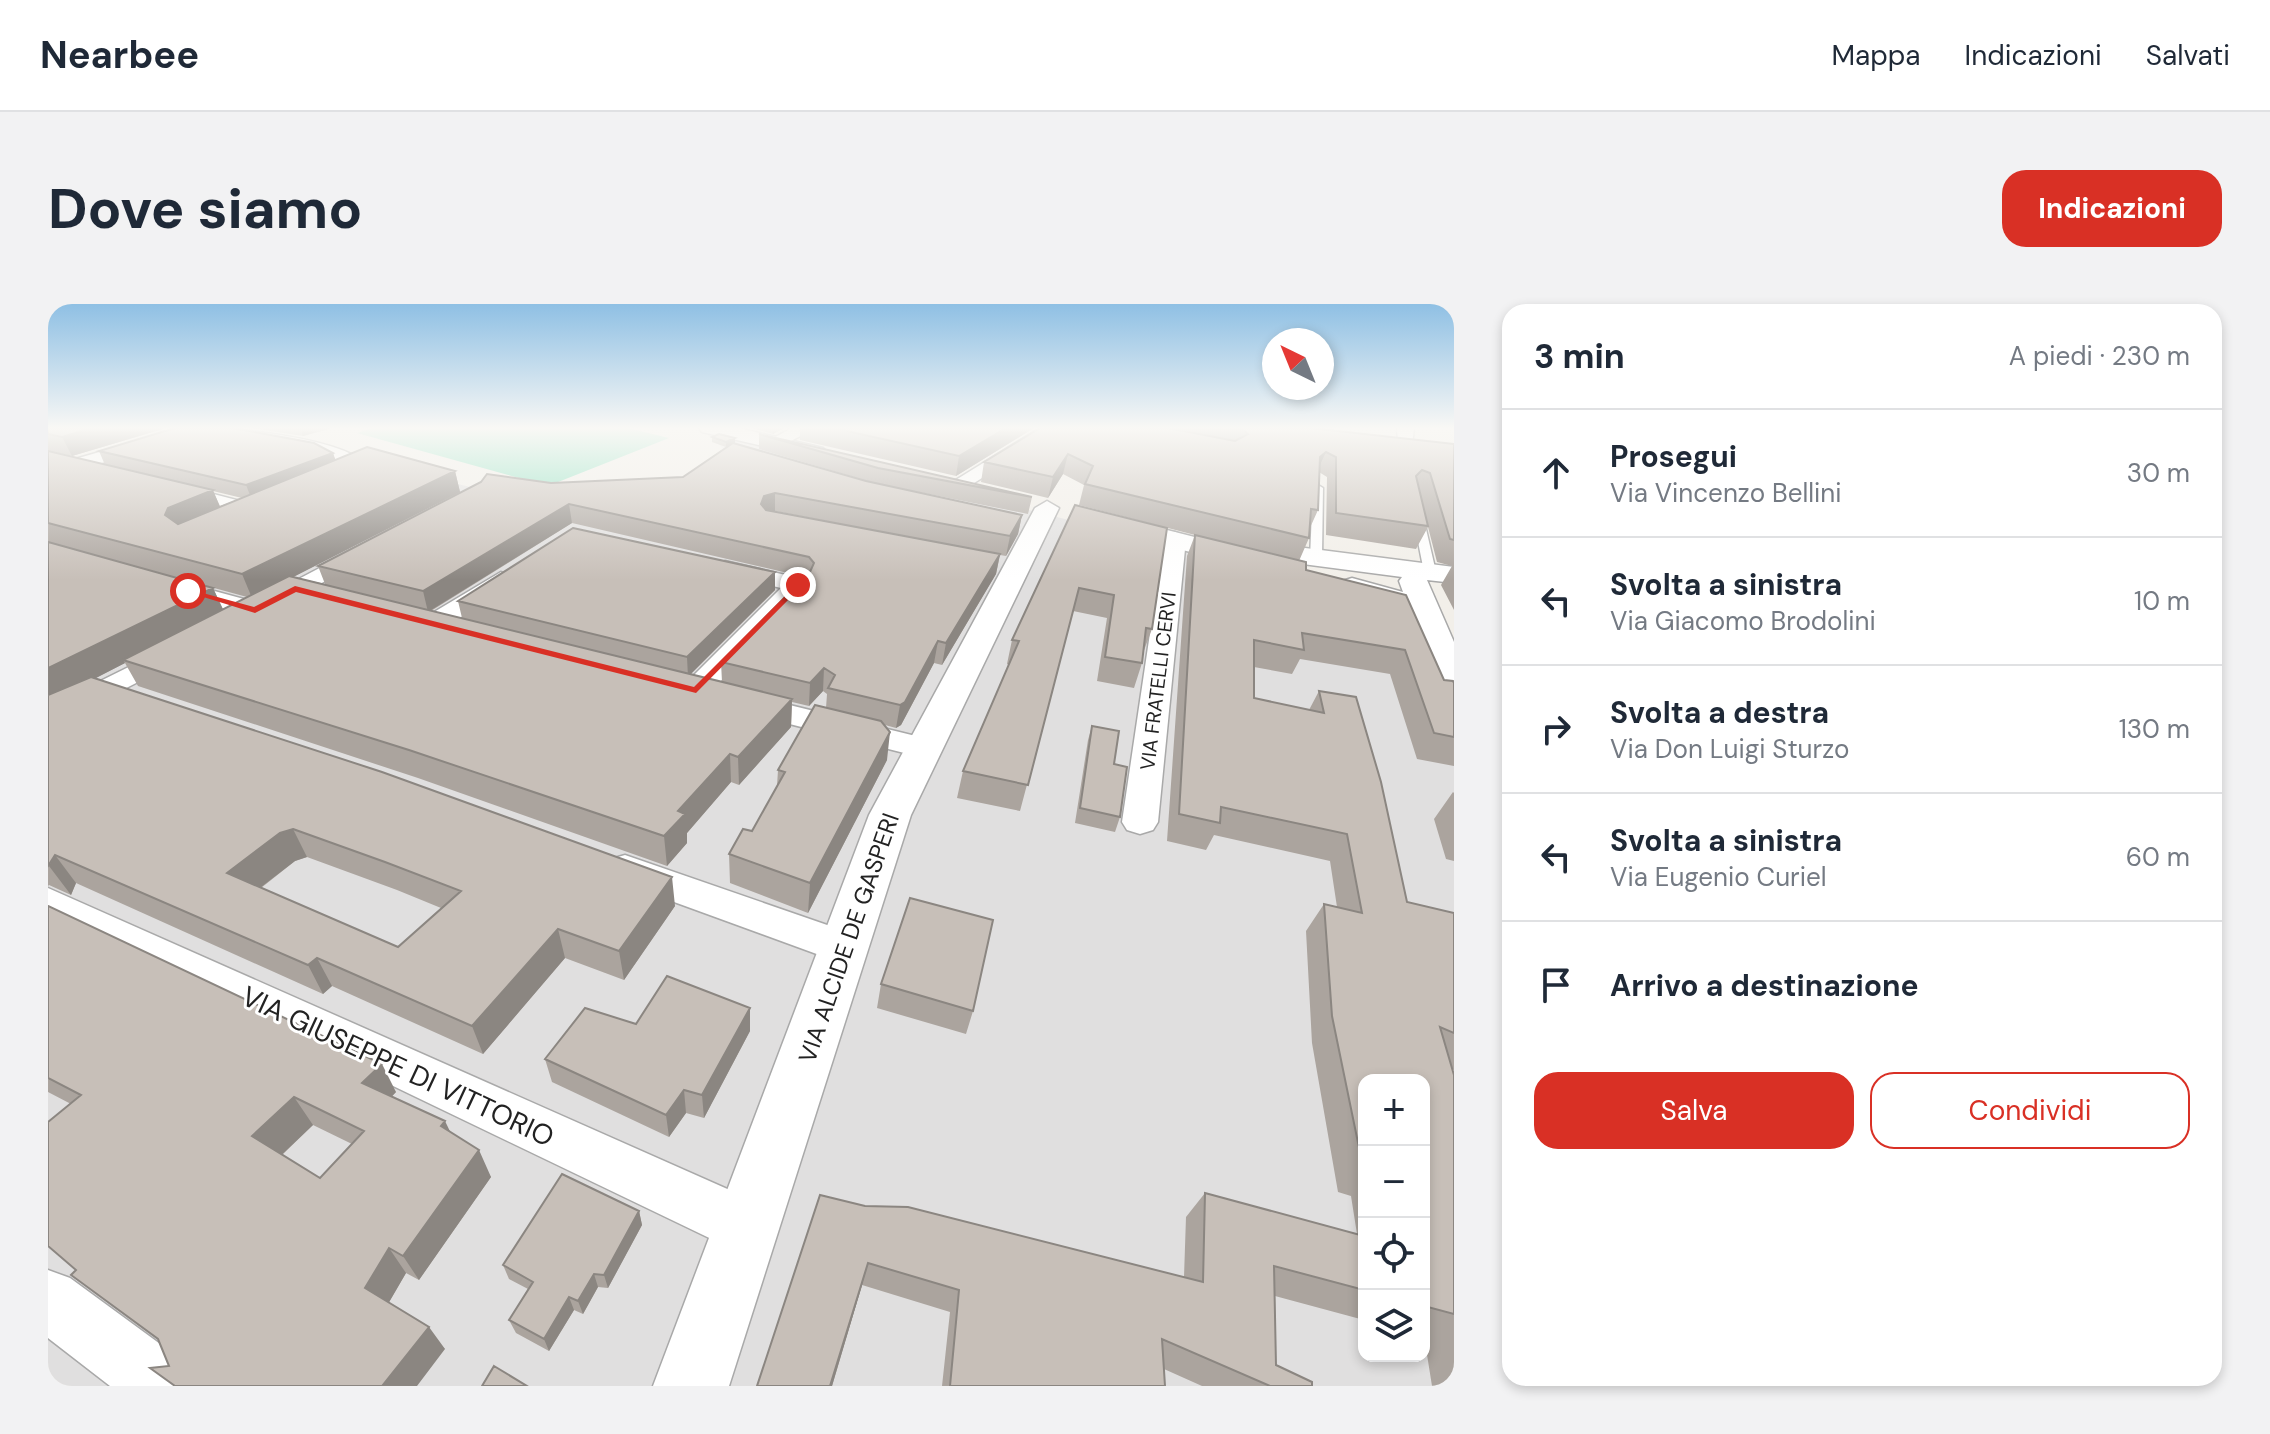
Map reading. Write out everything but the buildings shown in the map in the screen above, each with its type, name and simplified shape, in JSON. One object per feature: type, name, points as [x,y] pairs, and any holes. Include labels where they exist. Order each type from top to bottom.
[{"type":"street","points":[[321,483],[332,478]]},
{"type":"street","points":[[949,484],[959,478]]},
{"type":"street","points":[[149,484],[260,507],[228,521]]},
{"type":"street","points":[[949,484],[987,493]]},
{"type":"street","name":"VIA ALCIDE DE GASPERI","points":[[691,1386],[890,815],[1036,528],[1175,539]]},
{"type":"street","points":[[228,625],[392,537]]},
{"type":"street","points":[[1175,539],[1296,560],[1431,572],[1425,607],[1454,682]]},
{"type":"street","name":"VIA FRATELLI CERVI","points":[[1140,822],[1175,539]]},
{"type":"street","points":[[1296,560],[1425,607]]},
{"type":"street","points":[[696,690],[798,585],[707,564]]},
{"type":"street","points":[[433,624],[521,566]]},
{"type":"street","points":[[146,579],[255,610]]},
{"type":"street","points":[[295,589],[341,601]]},
{"type":"street","points":[[402,616],[473,634]]},
{"type":"street","points":[[54,710],[105,689],[200,639]]},
{"type":"street","points":[[666,683],[924,748]]},
{"type":"street","points":[[105,689],[150,704]]},
{"type":"street","points":[[596,858],[844,948]]},
{"type":"street","name":"VIA GIUSEPPE DI VITTORIO","points":[[48,903],[748,1227]]},
{"type":"street","points":[[48,1300],[163,1386]]},
{"type":"lane","points":[[1296,560],[1319,478]]},
{"type":"lane","points":[[1413,496],[1431,572]]},
{"type":"shaded area","points":[[367,478],[433,478],[484,490],[688,486],[696,478],[906,478],[1352,592],[1454,746],[1454,1386],[48,1386],[48,544],[245,516]]},
{"type":"green space","points":[[521,478],[567,478],[548,486]]},
{"type":"route","points":[[188,591],[255,610],[295,589],[696,690],[798,585]]}]
